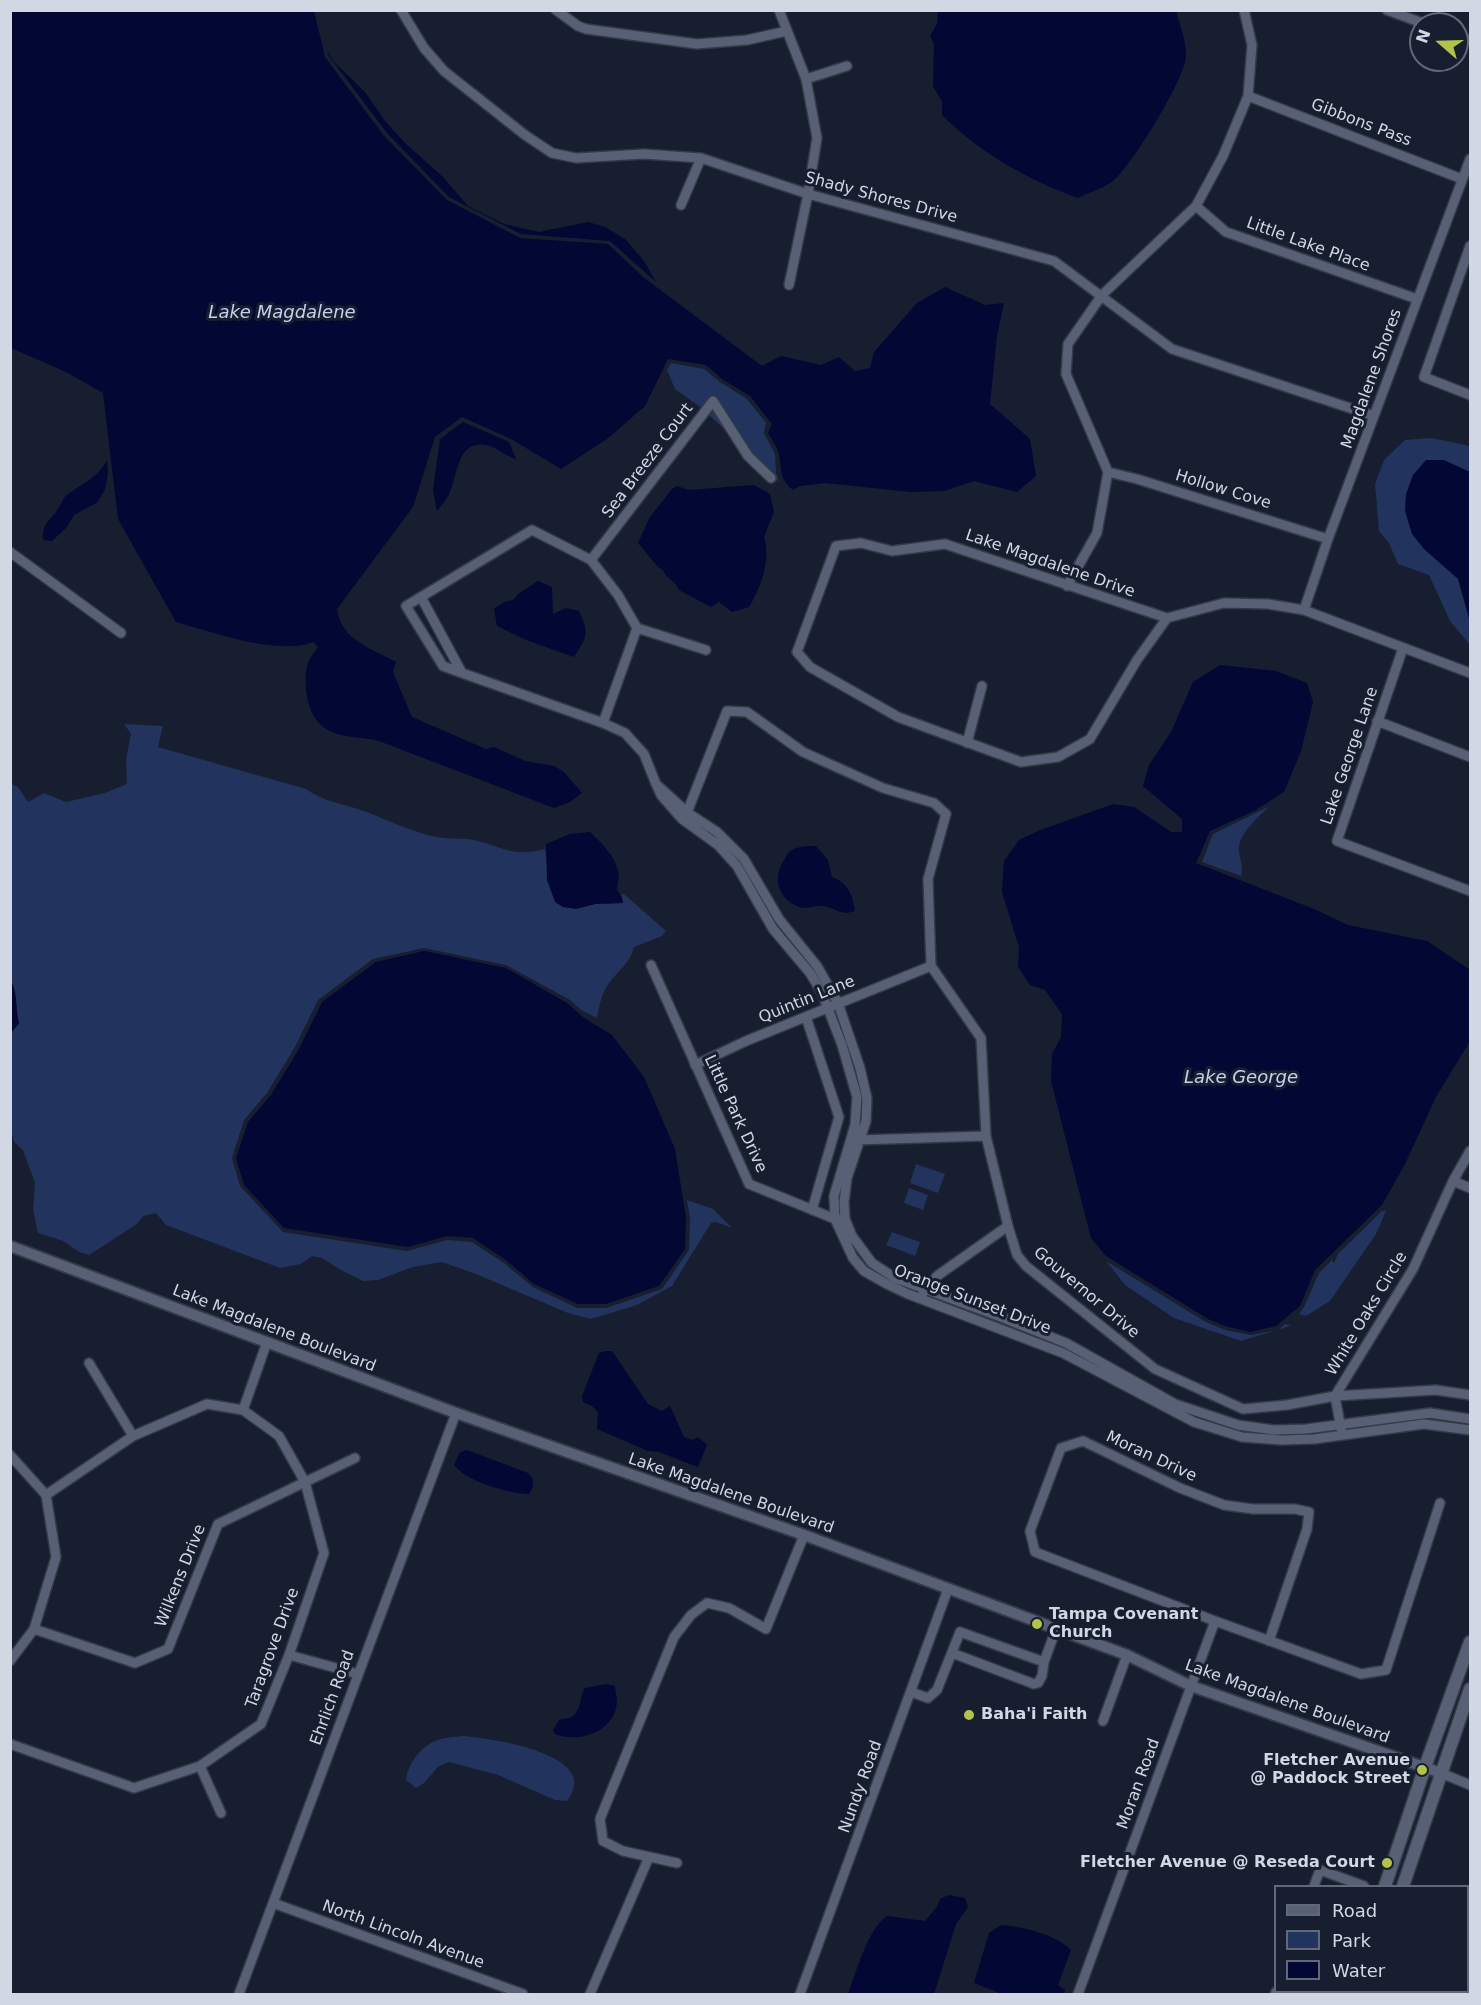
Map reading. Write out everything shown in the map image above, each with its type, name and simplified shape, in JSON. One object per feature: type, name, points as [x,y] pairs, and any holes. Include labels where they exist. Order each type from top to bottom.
[{"type":"main road","points":[[1386,1885],[1470,1642]]},
{"type":"main road","points":[[1404,1885],[1470,1689]]},
{"type":"street","name":"Shady Shores Drive","points":[[401,10],[424,48],[444,71],[546,150],[576,158],[644,154],[701,158],[808,194],[1054,261],[1172,349],[1374,416]]},
{"type":"street","points":[[556,10],[586,29],[697,44],[747,40],[787,31]]},
{"type":"street","points":[[779,10],[806,79],[816,138],[808,194],[789,285]]},
{"type":"street","points":[[1067,586],[1097,533],[1108,472],[1066,374],[1068,344],[1102,295],[1196,206],[1223,156],[1248,96],[1252,45],[1244,10]]},
{"type":"street","points":[[1387,10],[1409,18]]},
{"type":"street","points":[[806,79],[847,66]]},
{"type":"street","name":"Gibbons Pass","points":[[1248,96],[1462,179]]},
{"type":"street","points":[[681,205],[701,158]]},
{"type":"street","name":"Magdalene Shores","points":[[1304,610],[1328,539],[1470,159]]},
{"type":"street","name":"Little Lake Place","points":[[1196,206],[1226,232],[1417,299]]},
{"type":"street","points":[[1470,246],[1424,377],[1470,396]]},
{"type":"street","name":"Sea Breeze Court","points":[[591,560],[713,401],[748,456],[771,478]]},
{"type":"street","name":"Hollow Cove","points":[[1108,472],[1137,478],[1328,539]]},
{"type":"street","points":[[462,673],[421,597],[532,530],[591,560],[618,595],[637,628],[706,651]]},
{"type":"street","name":"Lake Magdalene Drive","points":[[861,543],[892,551],[945,544],[1067,586],[1167,618],[1137,660],[1090,739],[1058,757],[1021,762],[898,717],[810,667],[797,652],[836,546],[861,543]]},
{"type":"street","points":[[10,552],[121,633]]},
{"type":"street","name":"Orange Sunset Drive","points":[[421,597],[406,606],[443,666],[625,733],[644,754],[661,795],[718,845],[737,866],[773,929],[810,973],[828,1007],[857,1097],[856,1140],[840,1219],[853,1258],[864,1270],[887,1284],[923,1294],[1063,1353],[1142,1391],[1207,1428],[1242,1437],[1281,1440],[1430,1413],[1470,1419]]},
{"type":"street","points":[[1167,618],[1224,603],[1268,604],[1304,610],[1470,673]]},
{"type":"street","points":[[603,723],[637,628]]},
{"type":"street","name":"Lake George Lane","points":[[1402,648],[1337,841],[1470,891]]},
{"type":"street","points":[[967,743],[982,686]]},
{"type":"street","points":[[685,816],[727,711],[747,712],[803,752],[883,788],[934,803],[946,814],[928,879],[931,966]]},
{"type":"street","points":[[1377,721],[1470,757]]},
{"type":"street","name":"Orange Sunset Drive","points":[[685,816],[717,832],[744,859],[779,919],[817,966],[838,1003],[860,1068],[867,1098],[866,1121],[856,1140]]},
{"type":"street","name":"Little Park Drive","points":[[651,965],[749,1184],[840,1219]]},
{"type":"street","name":"Quintin Lane","points":[[695,1065],[746,1041],[931,966]]},
{"type":"street","name":"Gouvernor Drive","points":[[931,966],[981,1038],[986,1136],[1017,1255],[1026,1266],[1155,1369],[1243,1409],[1287,1405],[1335,1396],[1436,1390],[1470,1395]]},
{"type":"street","points":[[806,1017],[839,1117],[812,1210]]},
{"type":"street","points":[[856,1140],[986,1136]]},
{"type":"street","name":"White Oaks Circle","points":[[1335,1396],[1413,1269],[1453,1181],[1470,1151]]},
{"type":"street","points":[[1453,1181],[1470,1188]]},
{"type":"street","points":[[923,1294],[937,1276],[1008,1226]]},
{"type":"street","name":"Lake Magdalene Boulevard","points":[[10,1246],[456,1413],[804,1535],[1127,1655],[1191,1686],[1441,1773]]},
{"type":"street","points":[[243,1410],[267,1342]]},
{"type":"street","points":[[89,1363],[133,1436]]},
{"type":"street","points":[[1142,1391],[1155,1369]]},
{"type":"street","points":[[1335,1396],[1341,1430]]},
{"type":"street","name":"Taragrove Drive","points":[[10,1744],[134,1788],[200,1766],[261,1724],[289,1655],[324,1553],[305,1482],[279,1436],[243,1410],[207,1404],[133,1436],[46,1495]]},
{"type":"street","name":"Ehrlich Road","points":[[239,1995],[456,1413]]},
{"type":"street","name":"Orange Sunset Drive","points":[[1341,1430],[1424,1424],[1470,1430]]},
{"type":"street","name":"Moran Drive","points":[[1269,1641],[1307,1529],[1309,1512],[1295,1509],[1253,1509],[1224,1505],[1180,1488],[1083,1441],[1061,1448],[1030,1531],[1035,1552],[1215,1621],[1269,1641],[1361,1674],[1386,1670],[1440,1503]]},
{"type":"street","points":[[10,1455],[46,1495],[56,1557],[34,1629],[10,1661]]},
{"type":"street","name":"Wilkens Drive","points":[[34,1629],[135,1663],[168,1649],[218,1524],[355,1458]]},
{"type":"street","points":[[677,1863],[623,1851],[603,1841],[600,1819],[674,1637],[691,1615],[706,1603],[729,1608],[766,1629],[804,1535]]},
{"type":"street","name":"Nundy Road","points":[[800,1995],[948,1589]]},
{"type":"street","name":"Moran Road","points":[[1078,1995],[1215,1621]]},
{"type":"street","points":[[952,1653],[1034,1684],[1038,1683],[1042,1676],[1044,1662],[1056,1629]]},
{"type":"street","points":[[911,1692],[928,1698],[933,1695],[960,1632],[1044,1662]]},
{"type":"street","points":[[289,1655],[358,1674]]},
{"type":"street","points":[[1103,1721],[1127,1655]]},
{"type":"street","points":[[200,1766],[221,1813]]},
{"type":"street","points":[[1441,1773],[1470,1785]]},
{"type":"street","points":[[590,1995],[649,1857]]},
{"type":"street","points":[[1315,1885],[1320,1870],[1359,1885]]},
{"type":"street","name":"North Lincoln Avenue","points":[[273,1903],[523,1995]]},
{"type":"green space","points":[[671,363],[704,369],[747,399],[766,423],[764,433],[775,454],[779,481],[766,477],[732,436],[700,407],[675,389],[667,370]]},
{"type":"green space","points":[[1431,438],[1470,447],[1470,645],[1450,621],[1429,575],[1398,564],[1389,543],[1379,531],[1375,484],[1384,460],[1405,440]]},
{"type":"green space","points":[[124,724],[163,726],[158,747],[306,789],[325,799],[426,834],[441,838],[473,840],[518,852],[545,849],[547,881],[576,909],[595,904],[623,903],[621,895],[624,894],[666,931],[662,936],[634,947],[629,958],[605,990],[597,1018],[581,1010],[570,1000],[506,965],[424,948],[373,959],[318,1000],[295,1047],[267,1093],[244,1120],[232,1158],[240,1186],[283,1232],[407,1251],[447,1240],[472,1242],[504,1263],[533,1287],[577,1308],[606,1308],[662,1289],[689,1250],[690,1218],[687,1200],[713,1209],[732,1228],[716,1222],[711,1223],[672,1286],[637,1305],[591,1319],[568,1313],[442,1262],[413,1267],[378,1280],[363,1281],[322,1258],[312,1256],[301,1264],[280,1268],[166,1225],[156,1213],[143,1216],[137,1224],[89,1255],[79,1252],[63,1241],[38,1233],[33,1209],[35,1183],[23,1150],[14,1142],[11,1129],[11,1033],[19,1023],[15,991],[11,981],[11,784],[18,787],[28,802],[44,793],[66,802],[105,793],[127,784],[126,759],[131,734]]},
{"type":"green space","points":[[1268,807],[1241,839],[1239,851],[1241,876],[1202,862],[1213,834]]},
{"type":"green space","points":[[916,1164],[945,1174],[938,1193],[910,1183]]},
{"type":"green space","points":[[909,1188],[928,1195],[923,1210],[904,1203]]},
{"type":"green space","points":[[1382,1211],[1386,1211],[1376,1234],[1330,1301],[1306,1316],[1299,1314],[1319,1273],[1332,1260],[1334,1263],[1338,1254]]},
{"type":"green space","points":[[892,1232],[920,1242],[915,1256],[886,1245]]},
{"type":"green space","points":[[1106,1261],[1206,1322],[1225,1330],[1251,1335],[1276,1330],[1241,1341],[1174,1318],[1125,1285]]},
{"type":"green space","points":[[1285,1324],[1291,1325],[1287,1327],[1278,1330]]},
{"type":"green space","points":[[463,1736],[517,1745],[558,1760],[570,1771],[575,1785],[567,1801],[555,1800],[498,1775],[449,1762],[439,1766],[424,1783],[416,1788],[406,1780],[413,1761],[421,1750],[441,1739]]},
{"type":"water","name":"Lake Magdalene","points":[[11,10],[314,11],[325,57],[384,136],[447,200],[520,238],[608,244],[643,277],[762,366],[781,356],[821,365],[839,357],[855,371],[870,368],[874,352],[917,303],[945,287],[985,305],[1004,303],[997,336],[990,404],[1030,439],[1036,476],[1017,492],[974,481],[944,491],[911,492],[825,483],[800,486],[793,490],[783,478],[778,452],[768,433],[772,424],[750,396],[722,379],[706,365],[668,359],[645,406],[607,439],[561,469],[511,439],[462,417],[435,437],[413,507],[337,609],[340,620],[351,636],[359,642],[396,662],[393,672],[412,717],[486,749],[494,747],[525,761],[554,766],[564,772],[582,793],[570,802],[554,808],[379,741],[331,732],[314,716],[307,698],[306,671],[318,647],[313,642],[299,646],[264,644],[176,622],[118,519],[103,393],[66,372],[11,348]]},
{"type":"water","points":[[938,11],[1176,11],[1186,56],[1168,101],[1134,156],[1107,185],[1078,198],[1041,183],[1005,164],[972,141],[942,115],[942,102],[933,86],[934,44],[930,36],[937,24]]},
{"type":"water","points":[[327,50],[334,62],[365,92],[385,121],[405,143],[443,177],[468,206],[504,224],[539,232],[588,222],[605,227],[625,239],[644,261],[656,282],[610,241],[521,234],[449,197],[387,133],[329,56]]},
{"type":"water","points":[[463,422],[509,442],[516,459],[486,445],[469,448],[463,454],[448,496],[437,511],[433,490],[440,439]]},
{"type":"water","points":[[1426,460],[1444,460],[1470,472],[1470,622],[1458,579],[1424,549],[1412,534],[1405,511],[1406,494],[1413,475]]},
{"type":"water","points":[[107,461],[108,473],[105,489],[98,502],[74,515],[66,528],[52,541],[43,540],[46,525],[64,498],[93,477]]},
{"type":"water","points":[[754,485],[770,494],[774,512],[764,537],[766,555],[764,573],[749,607],[732,612],[719,602],[711,607],[679,590],[638,543],[650,517],[672,489],[677,486],[689,490]]},
{"type":"water","points":[[538,581],[552,587],[553,614],[566,608],[579,611],[585,625],[586,635],[574,657],[526,640],[497,626],[494,609],[504,602],[513,600]]},
{"type":"water","name":"Lake George","points":[[1220,665],[1276,671],[1307,683],[1313,702],[1301,751],[1284,792],[1254,811],[1210,831],[1196,863],[1314,909],[1348,925],[1427,941],[1470,970],[1470,1041],[1436,1097],[1404,1166],[1382,1205],[1315,1270],[1300,1306],[1276,1326],[1250,1332],[1208,1319],[1106,1256],[1091,1238],[1051,1081],[1052,1054],[1061,1037],[1062,1014],[1045,990],[1030,985],[1018,967],[1019,947],[1002,892],[1004,861],[1019,840],[1113,804],[1134,807],[1171,832],[1182,832],[1182,819],[1143,786],[1149,765],[1171,732],[1193,682]]},
{"type":"water","points":[[590,832],[614,860],[619,873],[617,890],[623,903],[595,904],[576,909],[563,907],[555,902],[547,880],[546,844],[570,834]]},
{"type":"water","points":[[816,846],[828,860],[832,877],[849,890],[855,911],[842,912],[821,906],[801,907],[790,902],[781,892],[779,874],[788,853],[799,847]]},
{"type":"water","points":[[424,951],[506,968],[567,1003],[584,1018],[612,1035],[644,1077],[675,1149],[686,1218],[685,1249],[659,1286],[606,1304],[578,1304],[534,1284],[506,1260],[473,1238],[447,1236],[408,1247],[284,1228],[244,1185],[236,1158],[248,1122],[271,1095],[299,1049],[322,1002],[376,962]]},
{"type":"water","points":[[11,981],[15,991],[19,1023],[11,1033]]},
{"type":"water","points":[[612,1351],[648,1404],[662,1411],[670,1406],[684,1437],[692,1440],[698,1437],[707,1445],[698,1467],[659,1452],[648,1451],[597,1429],[598,1412],[583,1402],[582,1396],[599,1353]]},
{"type":"water","points":[[467,1450],[528,1473],[533,1479],[533,1487],[529,1494],[488,1486],[468,1477],[454,1465],[460,1452]]},
{"type":"water","points":[[607,1684],[615,1686],[617,1701],[615,1711],[603,1727],[585,1736],[565,1737],[555,1734],[553,1730],[559,1720],[576,1713],[585,1688]]},
{"type":"water","points":[[949,1895],[965,1898],[968,1907],[956,1924],[934,1994],[848,1994],[863,1952],[880,1922],[887,1916],[925,1921],[937,1907],[940,1899]]},
{"type":"water","points":[[1001,1925],[1038,1932],[1057,1940],[1071,1950],[1058,1985],[1065,1990],[1064,1994],[1002,1994],[974,1983],[989,1933]]},
{"type":"place","name":"Tampa Covenant Church","points":[[1037,1624]]},
{"type":"place","name":"Baha'i Faith","points":[[969,1715]]},
{"type":"place","name":"Fletcher Avenue @ Paddock Street","points":[[1422,1770]]},
{"type":"place","name":"Fletcher Avenue @ Reseda Court","points":[[1387,1863]]}]
